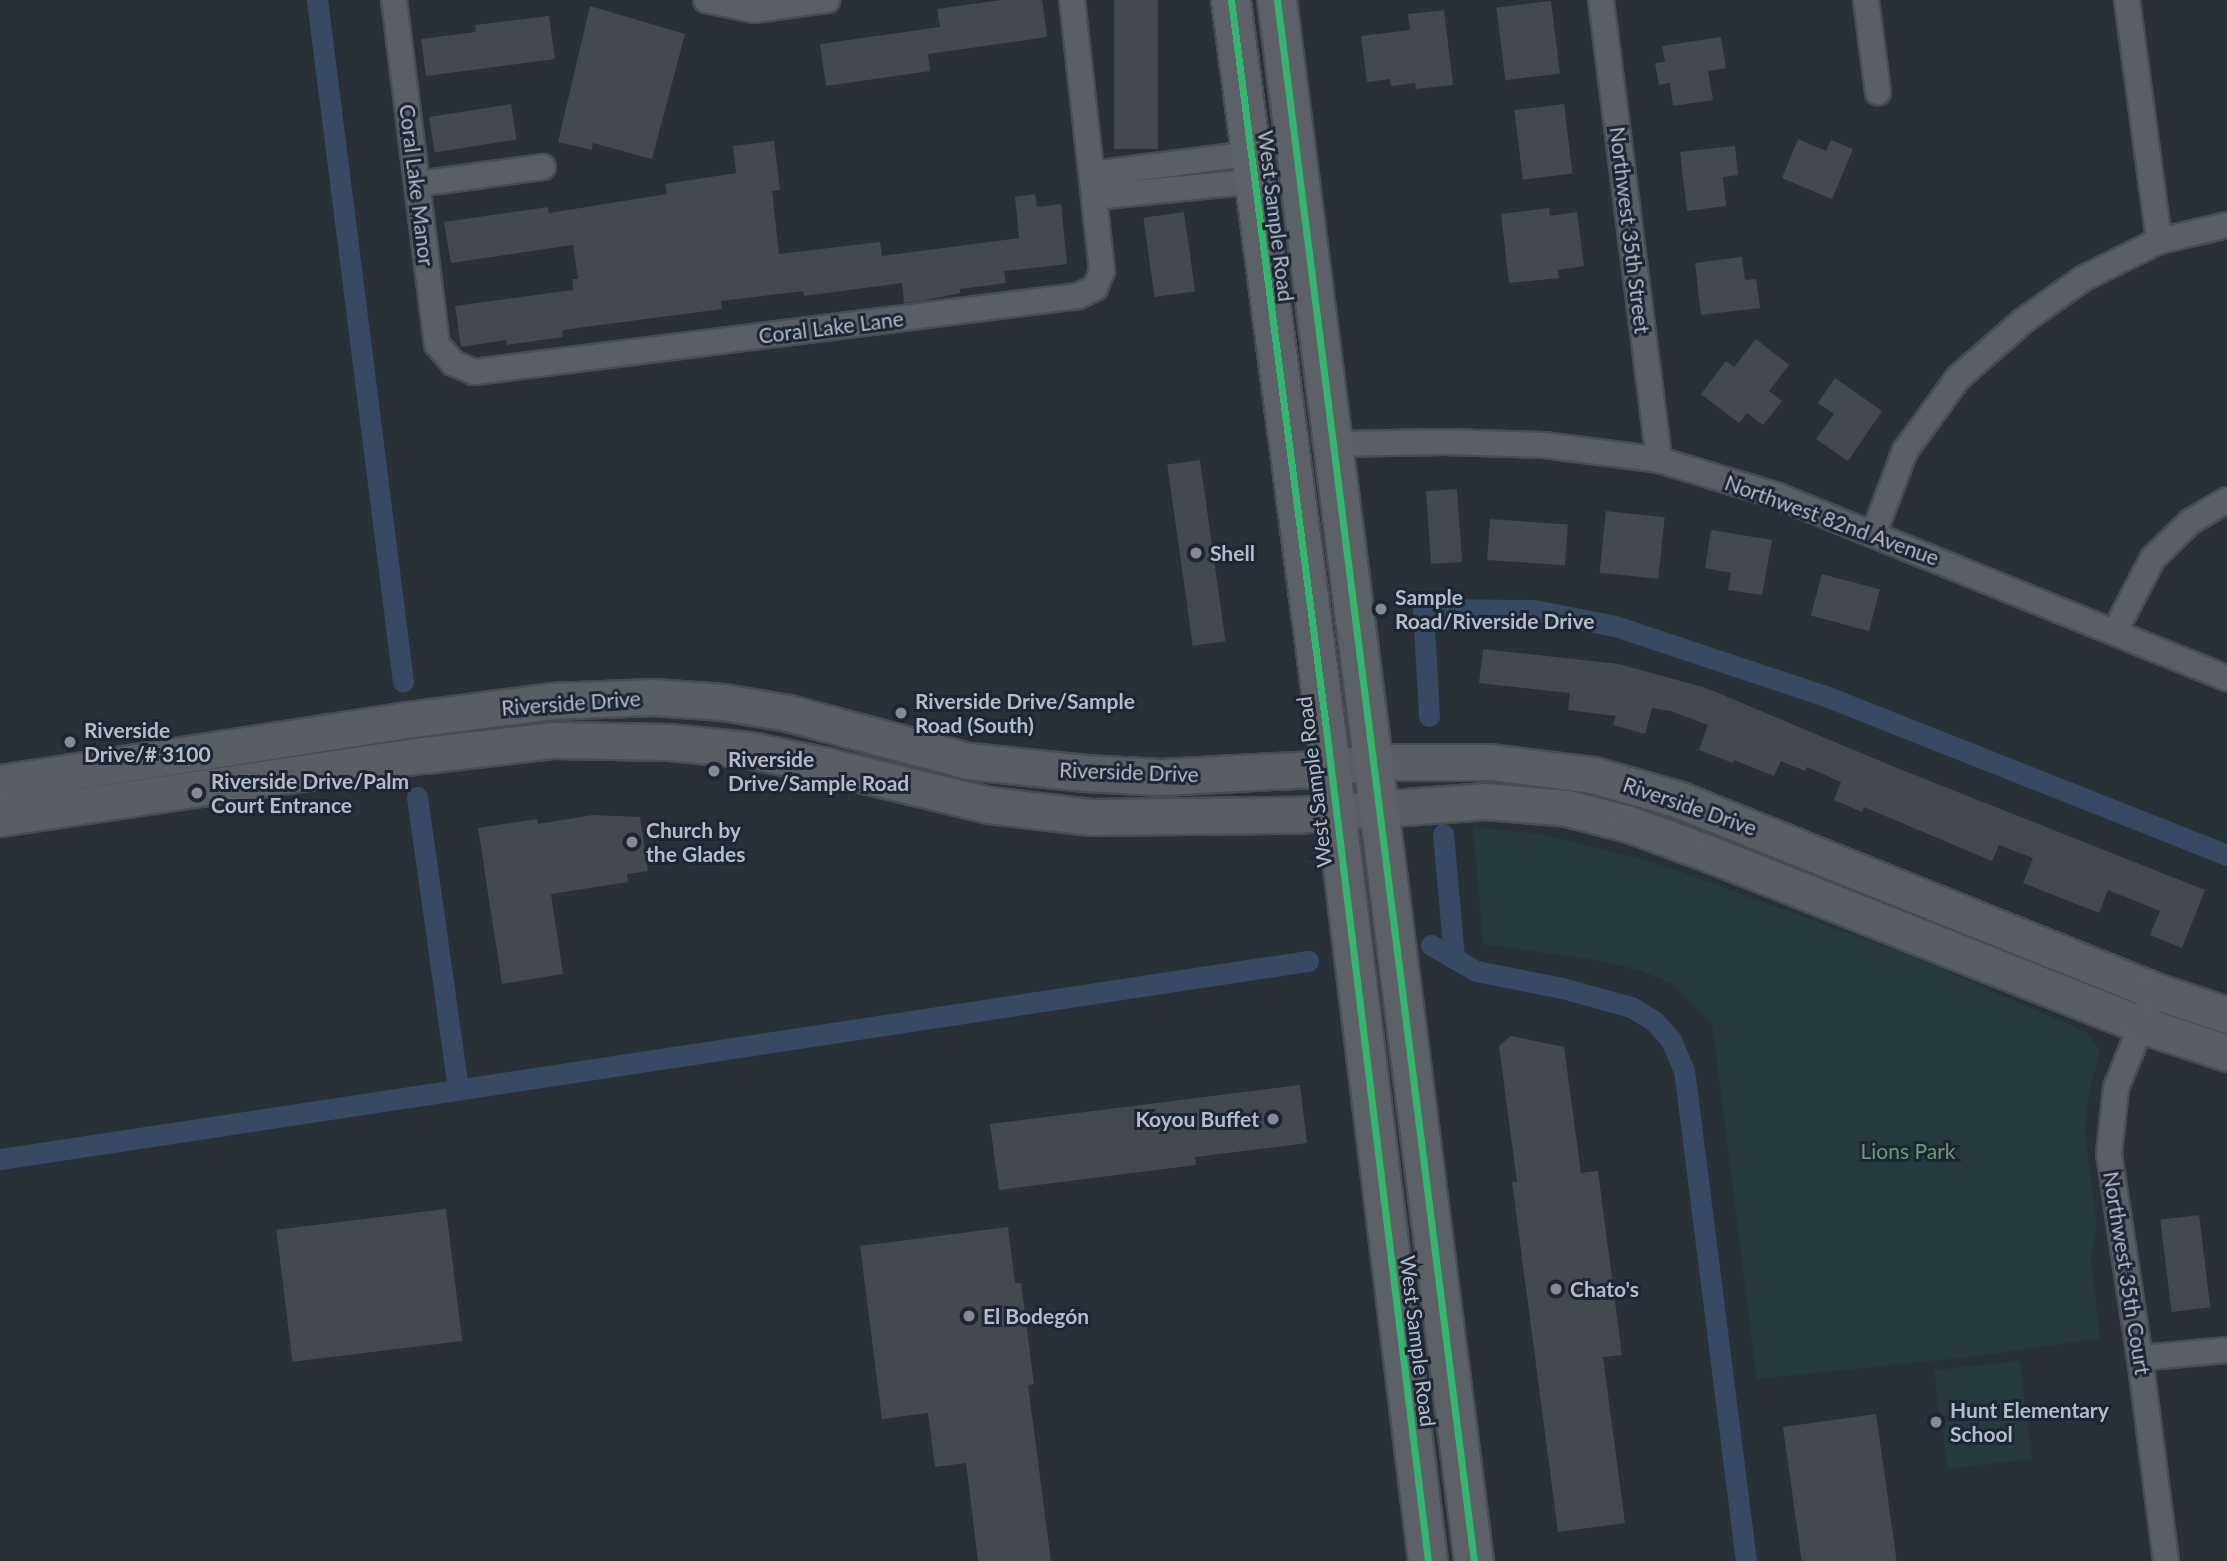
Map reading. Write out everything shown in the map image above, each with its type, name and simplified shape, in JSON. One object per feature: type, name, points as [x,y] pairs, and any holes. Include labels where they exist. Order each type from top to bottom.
[{"type":"main road","name":"West Sample Road","points":[[1231,0],[1331,768],[1428,1561]]},
{"type":"main road","name":"West Sample Road","points":[[1277,0],[1371,762],[1474,1561]]},
{"type":"main road","points":[[1395,1303],[1418,1331],[1432,1427],[1461,1455]]},
{"type":"main road","points":[[1413,1446],[1441,1475],[1454,1561]]},
{"type":"street","name":"Coral Lake Manor","points":[[394,0],[437,344],[453,363]]},
{"type":"street","points":[[721,2],[754,10],[827,0]]},
{"type":"street","name":"Coral Lake Lane","points":[[453,363],[474,372],[1078,296],[1095,288],[1102,271],[1072,0]]},
{"type":"street","name":"Northwest 35th Street","points":[[1601,0],[1658,460]]},
{"type":"street","points":[[1866,0],[1878,92]]},
{"type":"street","points":[[2127,0],[2159,241]]},
{"type":"street","points":[[417,184],[543,167]]},
{"type":"street","points":[[1094,186],[1252,167]]},
{"type":"street","points":[[1874,533],[1905,452],[1958,378],[2023,321],[2084,278],[2159,241],[2227,225]]},
{"type":"street","name":"Northwest 82nd Avenue","points":[[1333,444],[1544,444],[1658,460],[1778,496],[2227,678]]},
{"type":"street","points":[[2115,631],[2153,558],[2190,522],[2227,500]]},
{"type":"street","name":"Riverside Drive","points":[[0,783],[412,719],[552,701],[654,697],[723,702],[788,713],[969,761],[1161,777],[1331,768],[1371,762],[1490,762],[1593,775],[1644,788],[1722,815],[2155,991],[2227,1015]]},
{"type":"street","name":"Riverside Drive","points":[[0,818],[424,755],[554,740],[669,742],[749,750],[989,805],[1091,817],[1176,819],[1336,813],[1378,807],[1486,801],[1567,808],[1629,824],[1948,945],[2142,1025],[2227,1053]]},
{"type":"street","name":"Northwest 35th Court","points":[[2155,991],[2116,1088],[2109,1154],[2140,1357],[2166,1561]]},
{"type":"street","points":[[2140,1357],[2227,1350]]},
{"type":"green space","name":"Lions Park","points":[[1473,827],[1547,835],[1665,866],[1916,958],[2088,1033],[2100,1051],[2089,1093],[2085,1131],[2097,1225],[2091,1260],[2100,1338],[1970,1357],[1757,1379],[1712,1024],[1673,984],[1639,970],[1601,961],[1483,944]]},
{"type":"green space","points":[[2020,1361],[2025,1408],[1939,1417],[1934,1370]]},
{"type":"green space","points":[[2026,1412],[2032,1459],[1947,1469],[1942,1422]]},
{"type":"building","points":[[1001,0],[1042,0],[1047,37],[928,54],[930,71],[826,86],[820,44],[940,27],[937,9]]},
{"type":"building","points":[[1114,0],[1158,0],[1158,149],[1114,149]]},
{"type":"building","points":[[1551,1],[1560,73],[1505,80],[1496,8]]},
{"type":"building","points":[[590,6],[685,34],[652,159],[593,143],[592,150],[558,142]]},
{"type":"building","points":[[1444,10],[1453,85],[1416,89],[1415,83],[1391,86],[1390,79],[1367,82],[1361,36],[1410,30],[1408,14]]},
{"type":"building","points":[[549,16],[555,59],[426,76],[421,39],[476,32],[475,25]]},
{"type":"building","points":[[1721,37],[1726,68],[1708,71],[1713,100],[1673,106],[1670,83],[1659,85],[1655,63],[1665,62],[1662,46]]},
{"type":"building","points":[[511,104],[517,140],[435,153],[429,117]]},
{"type":"building","points":[[1564,104],[1573,173],[1523,180],[1514,110]]},
{"type":"building","points":[[1798,139],[1826,151],[1831,140],[1853,149],[1832,199],[1782,178]]},
{"type":"building","points":[[774,141],[780,190],[772,191],[779,254],[880,242],[882,256],[1019,238],[1015,197],[1035,194],[1037,207],[1061,204],[1067,264],[1004,271],[1006,283],[960,289],[960,293],[922,301],[904,303],[902,283],[804,296],[803,291],[721,301],[722,309],[562,330],[563,337],[507,345],[506,340],[461,347],[455,306],[573,290],[572,279],[578,279],[573,245],[451,263],[444,222],[548,207],[549,213],[667,194],[665,184],[736,173],[733,146]]},
{"type":"building","points":[[1735,146],[1738,175],[1723,177],[1726,206],[1687,211],[1680,152]]},
{"type":"building","points":[[1549,208],[1550,216],[1577,212],[1584,266],[1558,270],[1559,278],[1509,283],[1501,214]]},
{"type":"building","points":[[1184,212],[1195,291],[1155,297],[1143,218]]},
{"type":"building","points":[[1742,257],[1745,280],[1756,279],[1760,308],[1701,315],[1695,263]]},
{"type":"building","points":[[1756,339],[1789,365],[1769,391],[1782,401],[1763,425],[1747,413],[1739,423],[1701,394],[1726,361],[1734,367]]},
{"type":"building","points":[[1835,378],[1882,411],[1848,461],[1816,439],[1834,414],[1818,403]]},
{"type":"building","name":"Shell","points":[[1200,460],[1225,641],[1193,646],[1167,465]]},
{"type":"building","points":[[1457,489],[1462,562],[1431,564],[1426,491]]},
{"type":"building","points":[[1606,511],[1665,517],[1658,579],[1600,573]]},
{"type":"building","points":[[1490,519],[1568,524],[1565,565],[1487,560]]},
{"type":"building","points":[[1711,530],[1772,540],[1762,595],[1728,590],[1731,573],[1705,568]]},
{"type":"building","points":[[1822,574],[1880,590],[1869,631],[1811,616]]},
{"type":"building","points":[[1483,649],[1619,664],[1706,688],[1897,768],[2205,890],[2182,948],[2150,935],[2160,911],[2108,890],[2099,913],[2023,883],[2033,858],[1999,845],[1992,861],[1864,807],[1862,812],[1834,800],[1841,782],[1807,767],[1805,771],[1781,761],[1774,776],[1699,750],[1708,725],[1671,711],[1652,708],[1645,734],[1613,725],[1616,716],[1568,710],[1570,693],[1479,683]]},
{"type":"building","points":[[593,815],[640,817],[648,871],[627,874],[628,882],[551,894],[563,974],[502,984],[478,828],[537,819],[538,824]]},
{"type":"building","points":[[1511,1036],[1564,1047],[1581,1173],[1598,1171],[1622,1355],[1603,1357],[1625,1523],[1558,1532],[1512,1182],[1517,1182],[1499,1046]]},
{"type":"building","points":[[1300,1085],[1307,1143],[1195,1157],[1196,1165],[999,1190],[990,1124]]},
{"type":"building","points":[[446,1209],[462,1341],[292,1362],[276,1230]]},
{"type":"building","points":[[2199,1215],[2210,1307],[2172,1312],[2160,1220]]},
{"type":"building","points":[[1008,1227],[1015,1283],[1021,1283],[1034,1384],[1028,1385],[1051,1561],[978,1561],[966,1463],[935,1467],[928,1413],[882,1419],[860,1246]]},
{"type":"building","points":[[1876,1414],[1897,1561],[1802,1561],[1783,1427]]},
{"type":"waterway","points":[[317,0],[403,682]]},
{"type":"waterway","points":[[1429,716],[1423,609],[1534,610],[1615,626],[1823,695],[2227,855]]},
{"type":"waterway","points":[[417,797],[458,1088]]},
{"type":"waterway","points":[[1443,834],[1454,958]]},
{"type":"waterway","points":[[1431,945],[1476,971],[1562,988],[1631,1007],[1654,1021],[1671,1040],[1684,1070],[1746,1561]]},
{"type":"waterway","points":[[0,1159],[1308,961]]},
{"type":"cycle path","points":[[1231,0],[1326,728],[1428,1561]]},
{"type":"cycle path","points":[[1277,0],[1474,1561]]},
{"type":"place","name":"Shell","points":[[1196,553]]},
{"type":"place","name":"Sample Road/Riverside Drive","points":[[1381,609]]},
{"type":"place","name":"Riverside Drive/Sample Road (South)","points":[[901,713]]},
{"type":"place","name":"Riverside Drive/# 3100","points":[[70,742]]},
{"type":"place","name":"Riverside Drive/Sample Road","points":[[714,771]]},
{"type":"place","name":"Riverside Drive/Palm Court Entrance","points":[[197,793]]},
{"type":"place","name":"Church by the Glades","points":[[632,842]]},
{"type":"place","name":"Koyou Buffet","points":[[1273,1119]]},
{"type":"place","name":"Chato's","points":[[1556,1289]]},
{"type":"place","name":"El Bodegón","points":[[969,1316]]},
{"type":"place","name":"Hunt Elementary School","points":[[1936,1422]]}]
